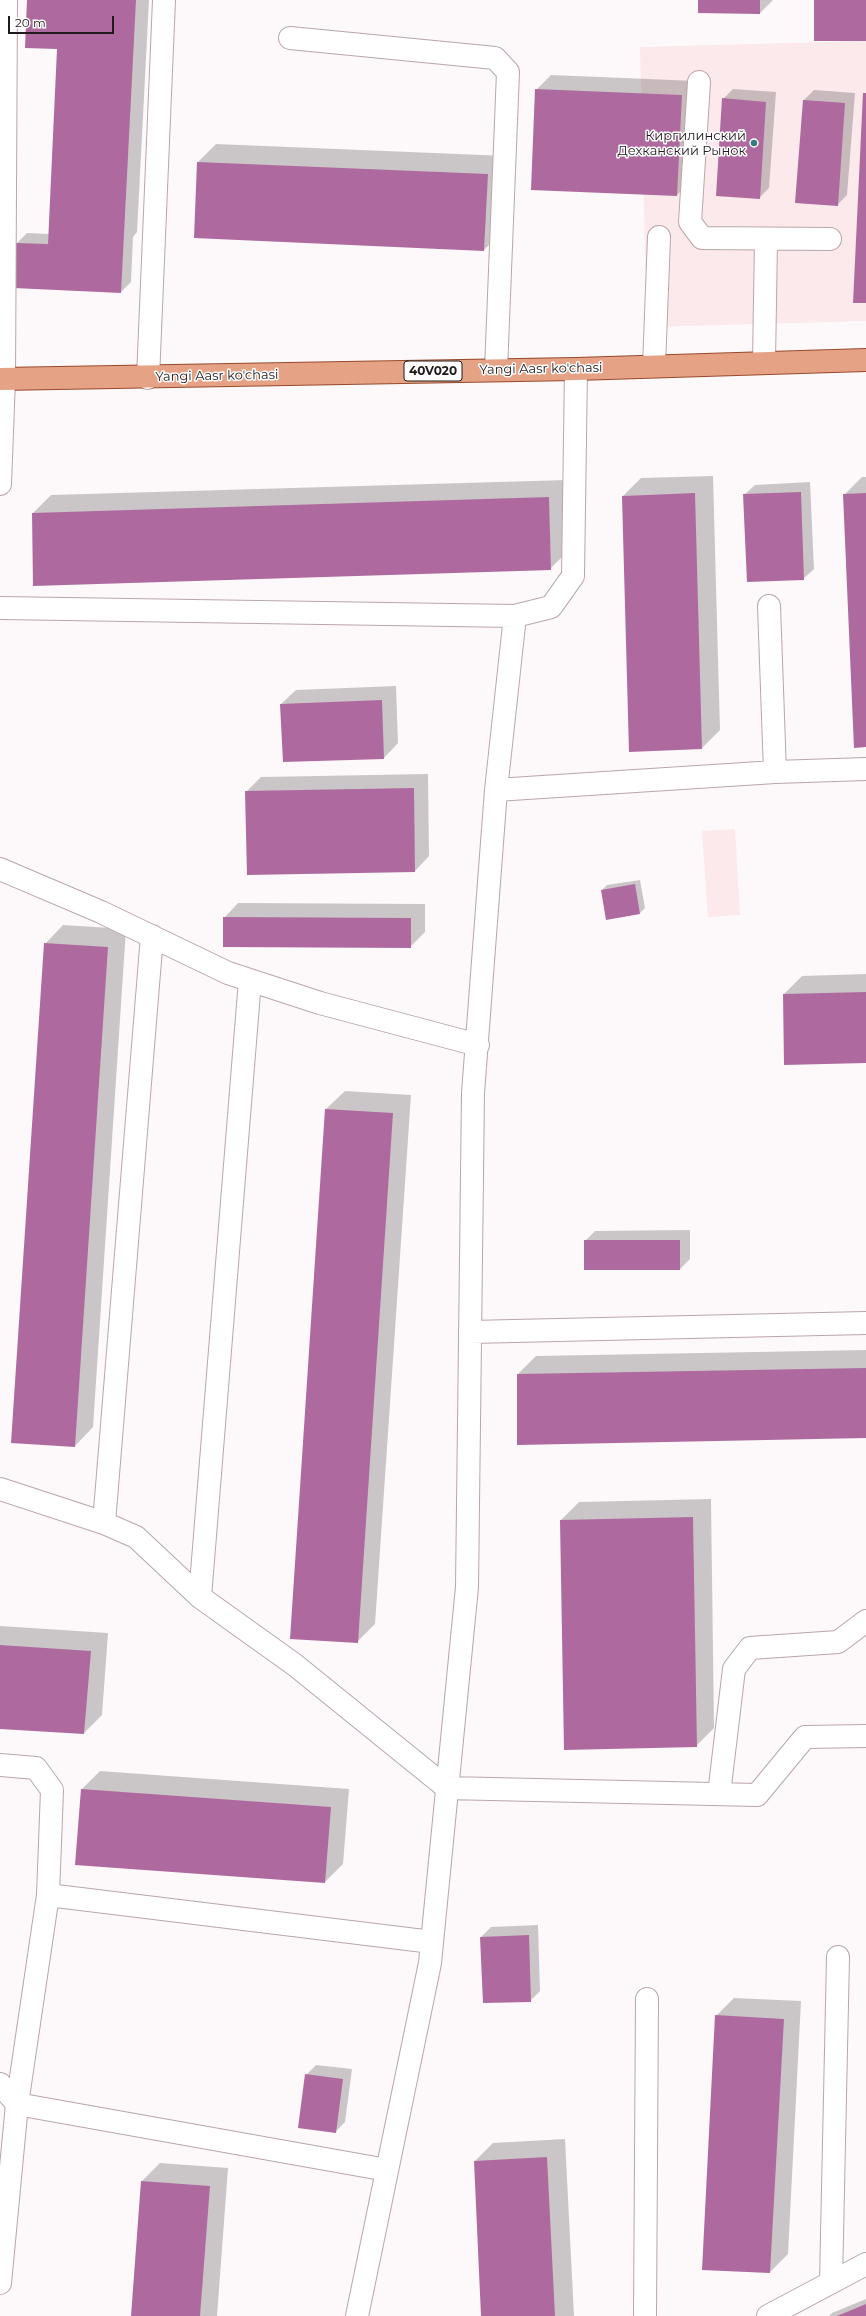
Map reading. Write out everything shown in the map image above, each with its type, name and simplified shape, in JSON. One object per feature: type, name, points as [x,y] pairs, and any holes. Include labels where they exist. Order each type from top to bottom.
[{"type":"main road","name":"Yangi Aasr ko'chasi","points":[[2,379],[148,378],[576,369],[866,360]]},
{"type":"street","points":[[0,484],[6,0]]},
{"type":"street","points":[[148,378],[164,0]]},
{"type":"street","points":[[290,38],[495,58],[508,72],[496,370]]},
{"type":"street","points":[[699,82],[690,222],[702,238],[766,240],[830,239]]},
{"type":"street","points":[[654,366],[660,237]]},
{"type":"street","points":[[764,362],[766,240]]},
{"type":"street","points":[[0,608],[516,616],[551,608],[573,576],[576,369]]},
{"type":"street","points":[[769,606],[775,772]]},
{"type":"street","points":[[357,2316],[430,1963],[467,1587],[473,1093],[478,1045],[496,790],[516,616]]},
{"type":"street","points":[[496,790],[775,772],[866,769]]},
{"type":"street","points":[[0,869],[101,912],[228,974],[320,1003],[478,1045]]},
{"type":"street","points":[[104,1523],[152,936]]},
{"type":"street","points":[[200,1597],[250,980]]},
{"type":"street","points":[[470,1332],[866,1323]]},
{"type":"street","points":[[0,1489],[104,1523],[136,1537],[200,1597],[295,1665],[447,1788],[757,1795],[805,1736],[866,1736]]},
{"type":"street","points":[[719,1794],[734,1669],[750,1648],[838,1642],[866,1621]]},
{"type":"street","points":[[0,1765],[36,1768],[52,1790],[48,1895],[17,2104],[0,2283]]},
{"type":"street","points":[[48,1895],[432,1942]]},
{"type":"street","points":[[831,2282],[838,1957]]},
{"type":"street","points":[[645,2316],[647,1999]]},
{"type":"street","points":[[0,2084],[17,2104],[387,2170]]},
{"type":"street","points":[[768,2316],[866,2264]]},
{"type":"shaded area","name":"Киргилинский Дехканский Рынок","points":[[866,41],[866,321],[647,327],[640,47]]},
{"type":"shaded area","points":[[735,829],[740,915],[708,917],[702,831]]},
{"type":"building","points":[[27,0],[136,0],[121,293],[14,288],[16,243],[48,244],[57,49],[25,48]]},
{"type":"building","points":[[698,0],[760,0],[760,14],[698,13]]},
{"type":"building","points":[[814,0],[866,0],[866,41],[814,41]]},
{"type":"building","points":[[535,89],[682,95],[677,196],[531,190]]},
{"type":"building","points":[[863,93],[866,93],[866,303],[853,303]]},
{"type":"building","points":[[722,98],[766,102],[760,199],[716,196]]},
{"type":"building","points":[[803,100],[845,103],[838,206],[795,203]]},
{"type":"building","points":[[197,162],[488,174],[484,251],[194,238]]},
{"type":"building","points":[[801,492],[804,580],[747,582],[743,494]]},
{"type":"building","points":[[695,493],[702,749],[629,752],[622,496]]},
{"type":"building","points":[[866,493],[866,747],[854,748],[843,494]]},
{"type":"building","points":[[549,497],[551,570],[33,586],[32,513]]},
{"type":"building","points":[[382,700],[384,759],[283,762],[280,704]]},
{"type":"building","points":[[414,788],[415,872],[247,875],[245,791]]},
{"type":"building","points":[[635,884],[640,914],[606,920],[601,890]]},
{"type":"building","points":[[223,917],[411,918],[411,948],[223,947]]},
{"type":"building","points":[[44,943],[108,947],[75,1447],[11,1443]]},
{"type":"building","points":[[866,992],[866,1063],[784,1065],[783,994]]},
{"type":"building","points":[[325,1109],[393,1113],[358,1643],[290,1639]]},
{"type":"building","points":[[584,1240],[680,1240],[680,1270],[584,1270]]},
{"type":"building","points":[[866,1368],[866,1438],[517,1445],[517,1374]]},
{"type":"building","points":[[693,1517],[697,1747],[564,1750],[560,1520]]},
{"type":"building","points":[[0,1645],[91,1651],[84,1734],[0,1729]]},
{"type":"building","points":[[81,1789],[331,1807],[325,1883],[75,1865]]},
{"type":"building","points":[[529,1935],[531,2002],[483,2003],[480,1937]]},
{"type":"building","points":[[715,2015],[784,2019],[770,2273],[702,2270]]},
{"type":"building","points":[[305,2074],[343,2079],[336,2133],[298,2128]]},
{"type":"building","points":[[547,2157],[555,2316],[481,2316],[474,2161]]},
{"type":"building","points":[[141,2181],[210,2186],[200,2316],[131,2316]]},
{"type":"building","points":[[866,2304],[866,2316],[837,2316]]},
{"type":"place","name":"Киргилинский Дехканский Рынок","points":[[754,143]]}]
